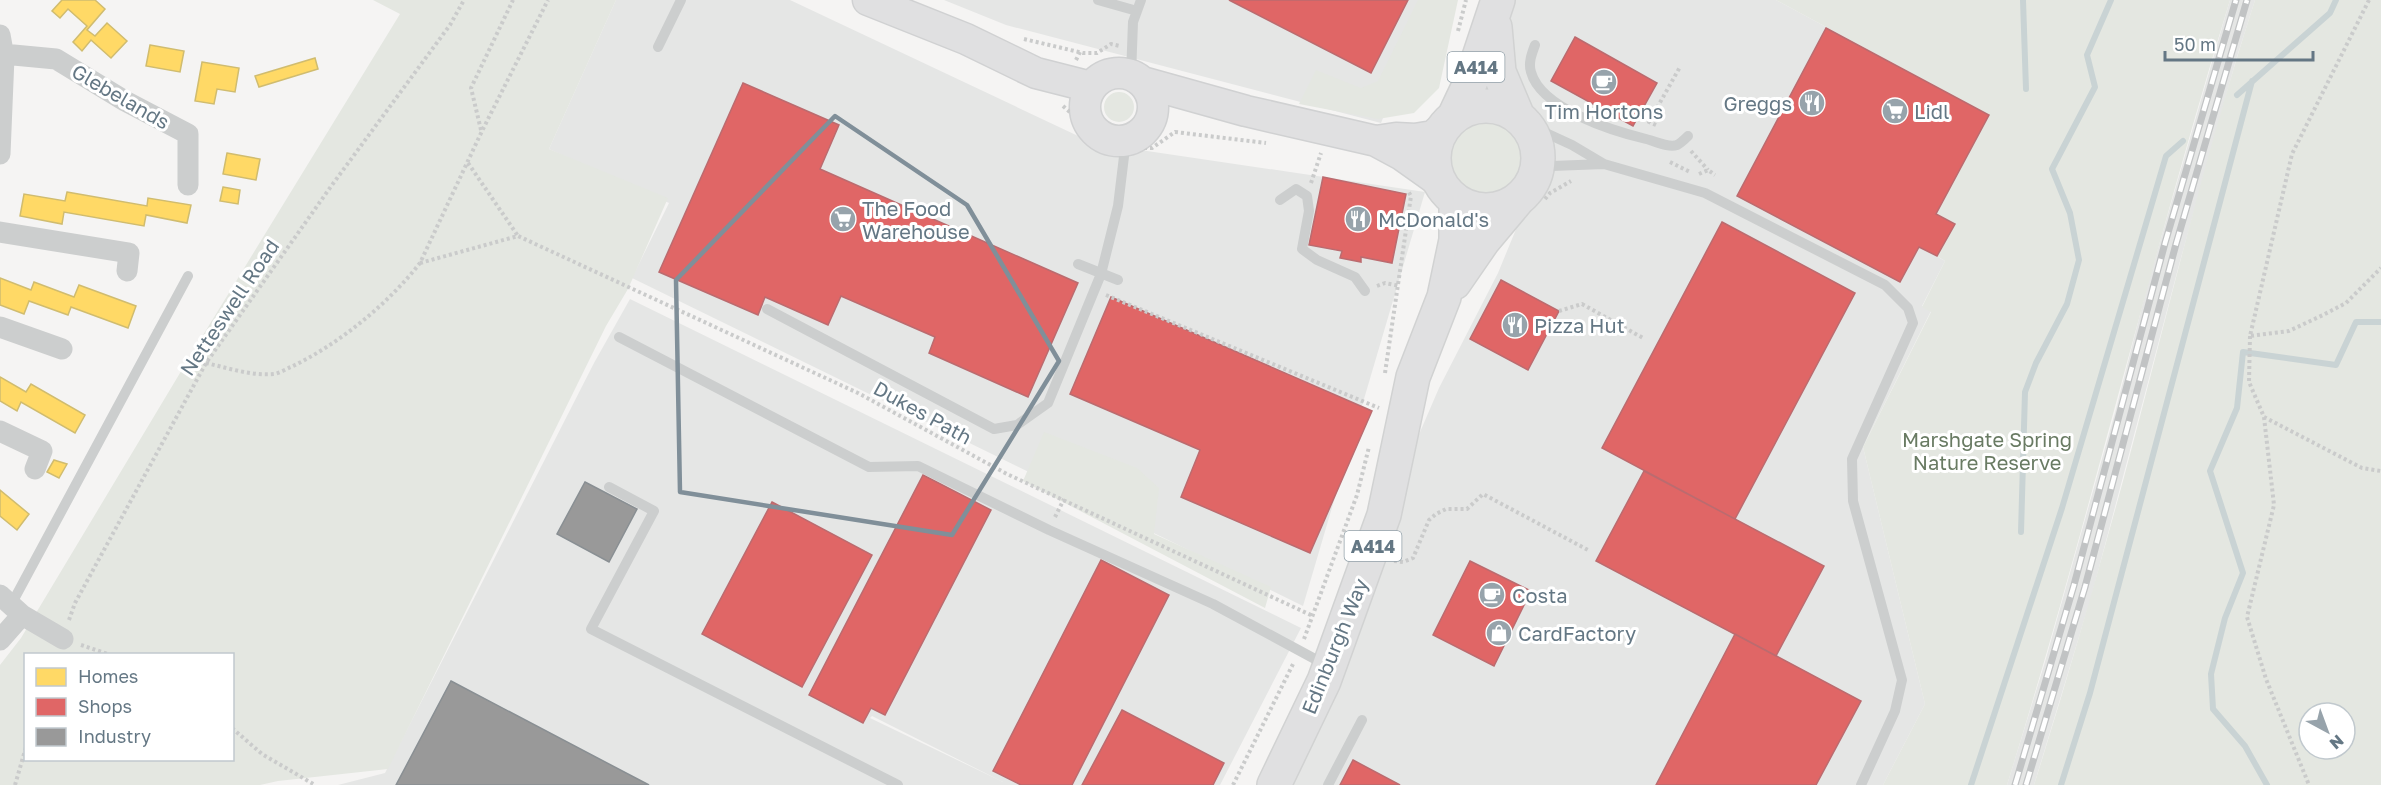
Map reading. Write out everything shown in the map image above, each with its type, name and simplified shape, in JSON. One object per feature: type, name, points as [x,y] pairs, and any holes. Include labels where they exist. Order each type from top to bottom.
[{"type":"highway","name":"A414","points":[[1486,5],[1499,72],[1521,120]]},
{"type":"highway","name":"A414","points":[[1451,120],[1472,81],[1486,5]]},
{"type":"highway","points":[[1483,106],[1502,109],[1521,120],[1534,138],[1537,149],[1538,165],[1533,192],[1506,206],[1489,209],[1472,208],[1448,191],[1436,172],[1434,153],[1436,143],[1451,120],[1463,112],[1483,106]]},
{"type":"highway","name":"Edinburgh Way","points":[[1274,785],[1329,666],[1384,515],[1413,377],[1444,297],[1456,240],[1448,191]]},
{"type":"highway","name":"Edinburgh Way","points":[[1444,297],[1483,241],[1533,192]]},
{"type":"street","points":[[868,0],[966,39],[1088,100]]},
{"type":"street","name":"Glebelands","points":[[0,154],[1,45],[56,59],[125,101],[188,134],[188,185]]},
{"type":"street","points":[[1036,73],[1061,93],[1088,100]]},
{"type":"street","points":[[1136,79],[1149,90],[1152,101],[1149,122],[1143,130],[1125,144],[1096,131],[1088,100],[1099,79],[1120,73],[1246,111],[1376,141],[1402,155],[1448,191]]},
{"type":"street","points":[[1152,112],[1246,111]]},
{"type":"street","points":[[1376,141],[1433,136],[1451,120]]},
{"type":"street","points":[[0,232],[129,253],[127,271]]},
{"type":"street","points":[[0,327],[62,349]]},
{"type":"street","points":[[0,430],[42,451],[35,469]]},
{"type":"street","points":[[0,640],[11,605],[63,639]]},
{"type":"lane","points":[[658,47],[681,0]]},
{"type":"lane","points":[[1098,0],[1137,11]]},
{"type":"lane","points":[[1136,79],[1133,22],[1141,0]]},
{"type":"lane","points":[[1535,45],[1530,70],[1536,83],[1569,111],[1616,132],[1669,145],[1678,145],[1685,139]]},
{"type":"lane","points":[[1521,120],[1604,164],[1705,193],[1885,285],[1908,308],[1913,323],[1852,459],[1853,501],[1902,680],[1895,711],[1861,785]]},
{"type":"lane","points":[[767,309],[994,429],[1017,425],[1048,403],[1096,291],[1118,206],[1125,144]]},
{"type":"lane","points":[[1533,192],[1552,166],[1604,164]]},
{"type":"lane","points":[[1280,200],[1296,189],[1307,196],[1309,211],[1302,249],[1317,260],[1355,277],[1365,291]]},
{"type":"lane","points":[[1078,264],[1118,280]]},
{"type":"lane","points":[[11,605],[188,276]]},
{"type":"lane","points":[[620,337],[869,467],[918,466],[1049,530],[1213,604],[1329,666]]},
{"type":"lane","points":[[609,487],[654,511],[591,629],[898,785]]},
{"type":"lane","points":[[1328,785],[1362,720]]},
{"type":"path","name":"Netteswell Road","points":[[63,639],[75,603],[206,363],[450,25],[464,0]]},
{"type":"path","points":[[482,131],[471,88],[513,0]]},
{"type":"path","points":[[206,363],[246,373],[276,374],[309,358],[361,321],[411,274],[420,263],[482,131],[548,0]]},
{"type":"path","points":[[2308,785],[2266,679],[2247,616],[2274,505],[2264,417],[2249,382],[2250,336],[2292,154],[2369,0]]},
{"type":"path","points":[[1458,33],[1486,5]]},
{"type":"path","points":[[1680,67],[1650,122],[1685,139],[1708,171],[1715,175]]},
{"type":"path","points":[[1061,93],[1055,100],[1079,120],[1096,144],[1125,144],[1152,148],[1175,132],[1277,144]]},
{"type":"path","points":[[1307,196],[1322,150],[1311,148]]},
{"type":"path","points":[[1663,158],[1695,174],[1708,171]]},
{"type":"path","points":[[420,263],[518,236],[468,163]]},
{"type":"path","points":[[1533,192],[1550,193],[1575,179]]},
{"type":"path","points":[[1385,375],[1400,286],[1411,196],[1405,185]]},
{"type":"path","name":"Dukes Path","points":[[518,236],[858,393],[1007,474],[1312,618],[1357,495],[1371,441]]},
{"type":"path","points":[[2250,336],[2289,331],[2323,315],[2346,303],[2381,268]]},
{"type":"path","points":[[1365,291],[1385,283],[1400,286]]},
{"type":"path","points":[[1096,291],[1379,408]]},
{"type":"path","points":[[1559,311],[1582,304],[1643,338]]},
{"type":"path","points":[[1377,419],[1381,397]]},
{"type":"path","points":[[2264,417],[2362,468],[2381,471]]},
{"type":"path","points":[[1394,550],[1390,560],[1403,562],[1413,558],[1429,520],[1446,509],[1467,509],[1484,495],[1588,550]]},
{"type":"path","points":[[1049,530],[1064,499]]},
{"type":"path","points":[[63,639],[105,653]]},
{"type":"path","points":[[1233,785],[1289,674]]},
{"type":"path","points":[[234,730],[261,754],[315,785]]},
{"type":"path","points":[[15,785],[24,754]]},
{"type":"highlighted area","points":[[835,116],[967,205],[1059,361],[952,535],[680,492],[676,280]]},
{"type":"shaded area","points":[[616,0],[790,0],[1093,143],[1425,192],[1303,606],[632,278],[669,203],[549,149]]},
{"type":"shaded area","points":[[944,0],[1430,0],[1381,123],[1006,25]]},
{"type":"shaded area","points":[[1515,0],[1776,0],[1989,115],[1937,214],[1955,224],[1938,257],[1945,261],[1922,306],[1931,311],[1863,447],[1925,704],[1883,785],[1268,785],[1439,388],[1498,273],[1549,149],[1504,39]]},
{"type":"shaded area","points":[[2230,0],[2255,0],[2179,265],[2092,594],[2034,785],[2007,785],[2045,662],[2116,409],[2148,283]]},
{"type":"shaded area","points":[[630,299],[1301,628],[1220,785],[338,785],[385,773],[594,363]],"holes":[[[872,716],[1003,782],[870,718]]]},
{"type":"green space","points":[[373,0],[616,0],[549,149],[668,198],[628,289],[606,326],[388,769],[260,785],[0,785],[0,665],[21,638],[400,14]]},
{"type":"green space","points":[[1418,0],[1458,0],[1439,88],[1414,113],[1378,119],[1299,104],[1316,70],[1361,88],[1378,81]]},
{"type":"green space","name":"Marshgate Spring Nature Reserve","points":[[1776,0],[2230,0],[2173,196],[2065,589],[2007,785],[1883,785],[1925,704],[1863,447],[1931,312],[1922,307],[1945,261],[1937,256],[1955,224],[1936,214],[1989,115]]},
{"type":"green space","points":[[2255,0],[2381,0],[2381,785],[2034,785],[2123,481],[2202,179]]},
{"type":"green space","points":[[1119,92],[1130,96],[1134,107],[1130,118],[1119,122],[1108,118],[1104,107],[1108,96]]},
{"type":"green space","points":[[1486,121],[1501,124],[1518,138],[1525,160],[1522,175],[1508,192],[1486,199],[1471,196],[1454,182],[1447,160],[1450,145],[1464,128]]},
{"type":"green space","points":[[1044,432],[1137,468],[1159,488],[1154,534],[1271,587],[1265,608],[1023,481]]},
{"type":"building: Homes","points":[[62,0],[95,0],[105,9],[87,30],[95,36],[107,23],[127,41],[111,58],[91,40],[82,51],[73,42],[87,26],[68,9],[60,18],[52,11]]},
{"type":"building: Homes","points":[[150,45],[184,51],[180,72],[146,66]]},
{"type":"building: Homes","points":[[315,58],[318,69],[259,87],[255,76]]},
{"type":"building: Homes","points":[[202,62],[239,68],[235,92],[217,89],[214,104],[195,101]]},
{"type":"building: Homes","points":[[227,153],[260,159],[256,180],[223,174]]},
{"type":"building: Homes","points":[[223,187],[240,190],[238,204],[220,201]]},
{"type":"building: Homes","points":[[67,192],[147,206],[148,198],[191,205],[187,223],[146,215],[144,226],[64,212],[62,224],[20,216],[24,194],[65,201]]},
{"type":"building: Homes","points":[[0,278],[31,290],[34,282],[74,297],[79,285],[136,306],[128,328],[71,307],[68,315],[29,301],[24,314],[0,305]]},
{"type":"building: Homes","points":[[0,377],[26,392],[31,384],[85,415],[75,433],[21,402],[17,411],[0,401]]},
{"type":"building: Homes","points":[[54,460],[67,464],[59,478],[47,472]]},
{"type":"building: Homes","points":[[0,490],[29,514],[17,530],[0,516]]},
{"type":"building: Shops","points":[[1229,0],[1408,0],[1371,73]]},
{"type":"building: Shops","points":[[1826,28],[1989,115],[1936,214],[1955,224],[1937,256],[1919,247],[1900,282],[1737,196]]},
{"type":"building: Shops","name":"Tim Hortons","points":[[1575,37],[1657,83],[1633,126],[1551,81]]},
{"type":"building: Shops","points":[[743,83],[839,125],[820,169],[1078,283],[1028,397],[929,353],[935,337],[841,296],[828,325],[765,297],[758,315],[659,272]]},
{"type":"building: Shops","name":"McDonald's","points":[[1323,177],[1406,194],[1392,263],[1361,257],[1361,262],[1340,258],[1342,251],[1309,245]]},
{"type":"building: Shops","points":[[1722,222],[1855,293],[1735,519],[1602,448]]},
{"type":"building: Shops","name":"Pizza Hut","points":[[1501,280],[1559,311],[1528,370],[1470,339]]},
{"type":"building: Shops","points":[[1111,297],[1372,411],[1310,553],[1181,497],[1200,450],[1070,394]]},
{"type":"building: Shops","points":[[1644,471],[1824,566],[1776,656],[1596,561]]},
{"type":"building: Shops","points":[[923,475],[991,510],[885,715],[871,708],[863,723],[809,695]]},
{"type":"building: Shops","points":[[772,502],[872,555],[802,687],[702,634]]},
{"type":"building: Shops","points":[[1101,560],[1169,595],[1072,785],[1021,785],[993,771]]},
{"type":"building: Shops","points":[[1470,561],[1531,591],[1494,666],[1433,635]]},
{"type":"building: Shops","points":[[1735,634],[1861,701],[1816,785],[1656,785]]},
{"type":"building: Shops","points":[[1122,710],[1224,763],[1213,785],[1082,785]]},
{"type":"building: Shops","points":[[1353,760],[1400,785],[1340,785]]},
{"type":"building: Industry","points":[[585,482],[637,509],[609,562],[557,534]]},
{"type":"building: Industry","points":[[451,681],[649,785],[396,785]]},
{"type":"waterway","points":[[2023,0],[2026,89]]},
{"type":"waterway","points":[[2021,532],[2025,392],[2036,363],[2067,304],[2079,260],[2070,213],[2052,169],[2095,87],[2087,55],[2111,0]]},
{"type":"waterway","points":[[2237,95],[2330,13],[2336,0]]},
{"type":"waterway","points":[[2061,785],[2090,693],[2252,81]]},
{"type":"waterway","points":[[1971,785],[2062,508],[2166,156],[2183,141]]},
{"type":"waterway","points":[[2267,785],[2245,746],[2213,709],[2211,674],[2225,618],[2243,573],[2210,471],[2237,408],[2243,352],[2336,365],[2356,322],[2381,322]]},
{"type":"railway","points":[[2015,785],[2074,585],[2165,243],[2236,0]]},
{"type":"railway","points":[[2026,785],[2085,587],[2176,244],[2247,0]]},
{"type":"place","name":"Tim Hortons","points":[[1604,82]]},
{"type":"place","name":"Greggs","points":[[1812,103]]},
{"type":"place","name":"Lidl","points":[[1895,111]]},
{"type":"place","name":"The Food Warehouse","points":[[843,219]]},
{"type":"place","name":"McDonald's","points":[[1358,219]]},
{"type":"place","name":"Pizza Hut","points":[[1515,325]]},
{"type":"place","name":"Costa","points":[[1492,595]]},
{"type":"place","name":"CardFactory","points":[[1499,633]]}]
